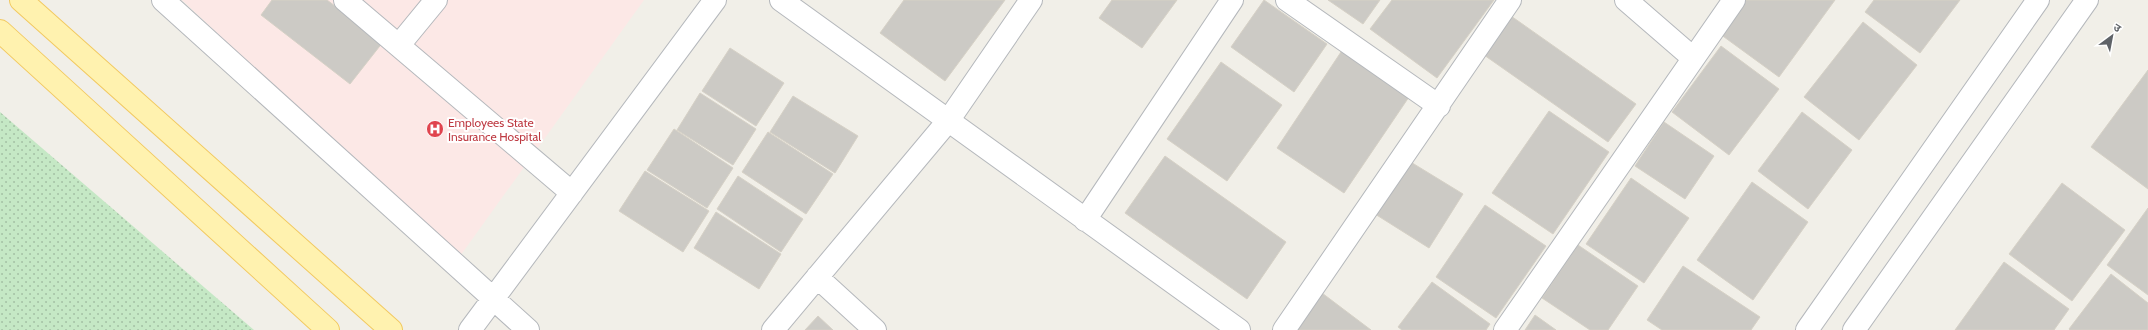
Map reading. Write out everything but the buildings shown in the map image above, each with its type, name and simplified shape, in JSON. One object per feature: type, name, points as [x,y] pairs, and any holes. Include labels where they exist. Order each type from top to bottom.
[{"type":"main road","points":[[21,0],[391,330]]},
{"type":"main road","points":[[0,31],[328,330]]},
{"type":"street","points":[[164,0],[528,330]]},
{"type":"street","points":[[345,0],[572,193]]},
{"type":"street","points":[[399,45],[436,0]]},
{"type":"street","points":[[470,330],[715,0]]},
{"type":"street","points":[[780,0],[1238,330]]},
{"type":"street","points":[[773,330],[948,120],[1031,0]]},
{"type":"street","points":[[1086,220],[1232,0]]},
{"type":"street","points":[[1287,0],[1439,106]]},
{"type":"street","points":[[1284,330],[1439,106],[1510,0]]},
{"type":"street","points":[[1626,0],[1693,58]]},
{"type":"street","points":[[1505,330],[1734,0]]},
{"type":"street","points":[[1807,330],[2038,0]]},
{"type":"street","points":[[1854,330],[2087,0]]},
{"type":"street","points":[[817,277],[875,330]]},
{"type":"shaded area","name":"Employees State Insurance Hospital","points":[[182,0],[644,0],[458,259]]},
{"type":"green space","points":[[0,112],[254,330],[0,330]]},
{"type":"place","name":"Employees State Insurance Hospital","points":[[435,129]]}]
